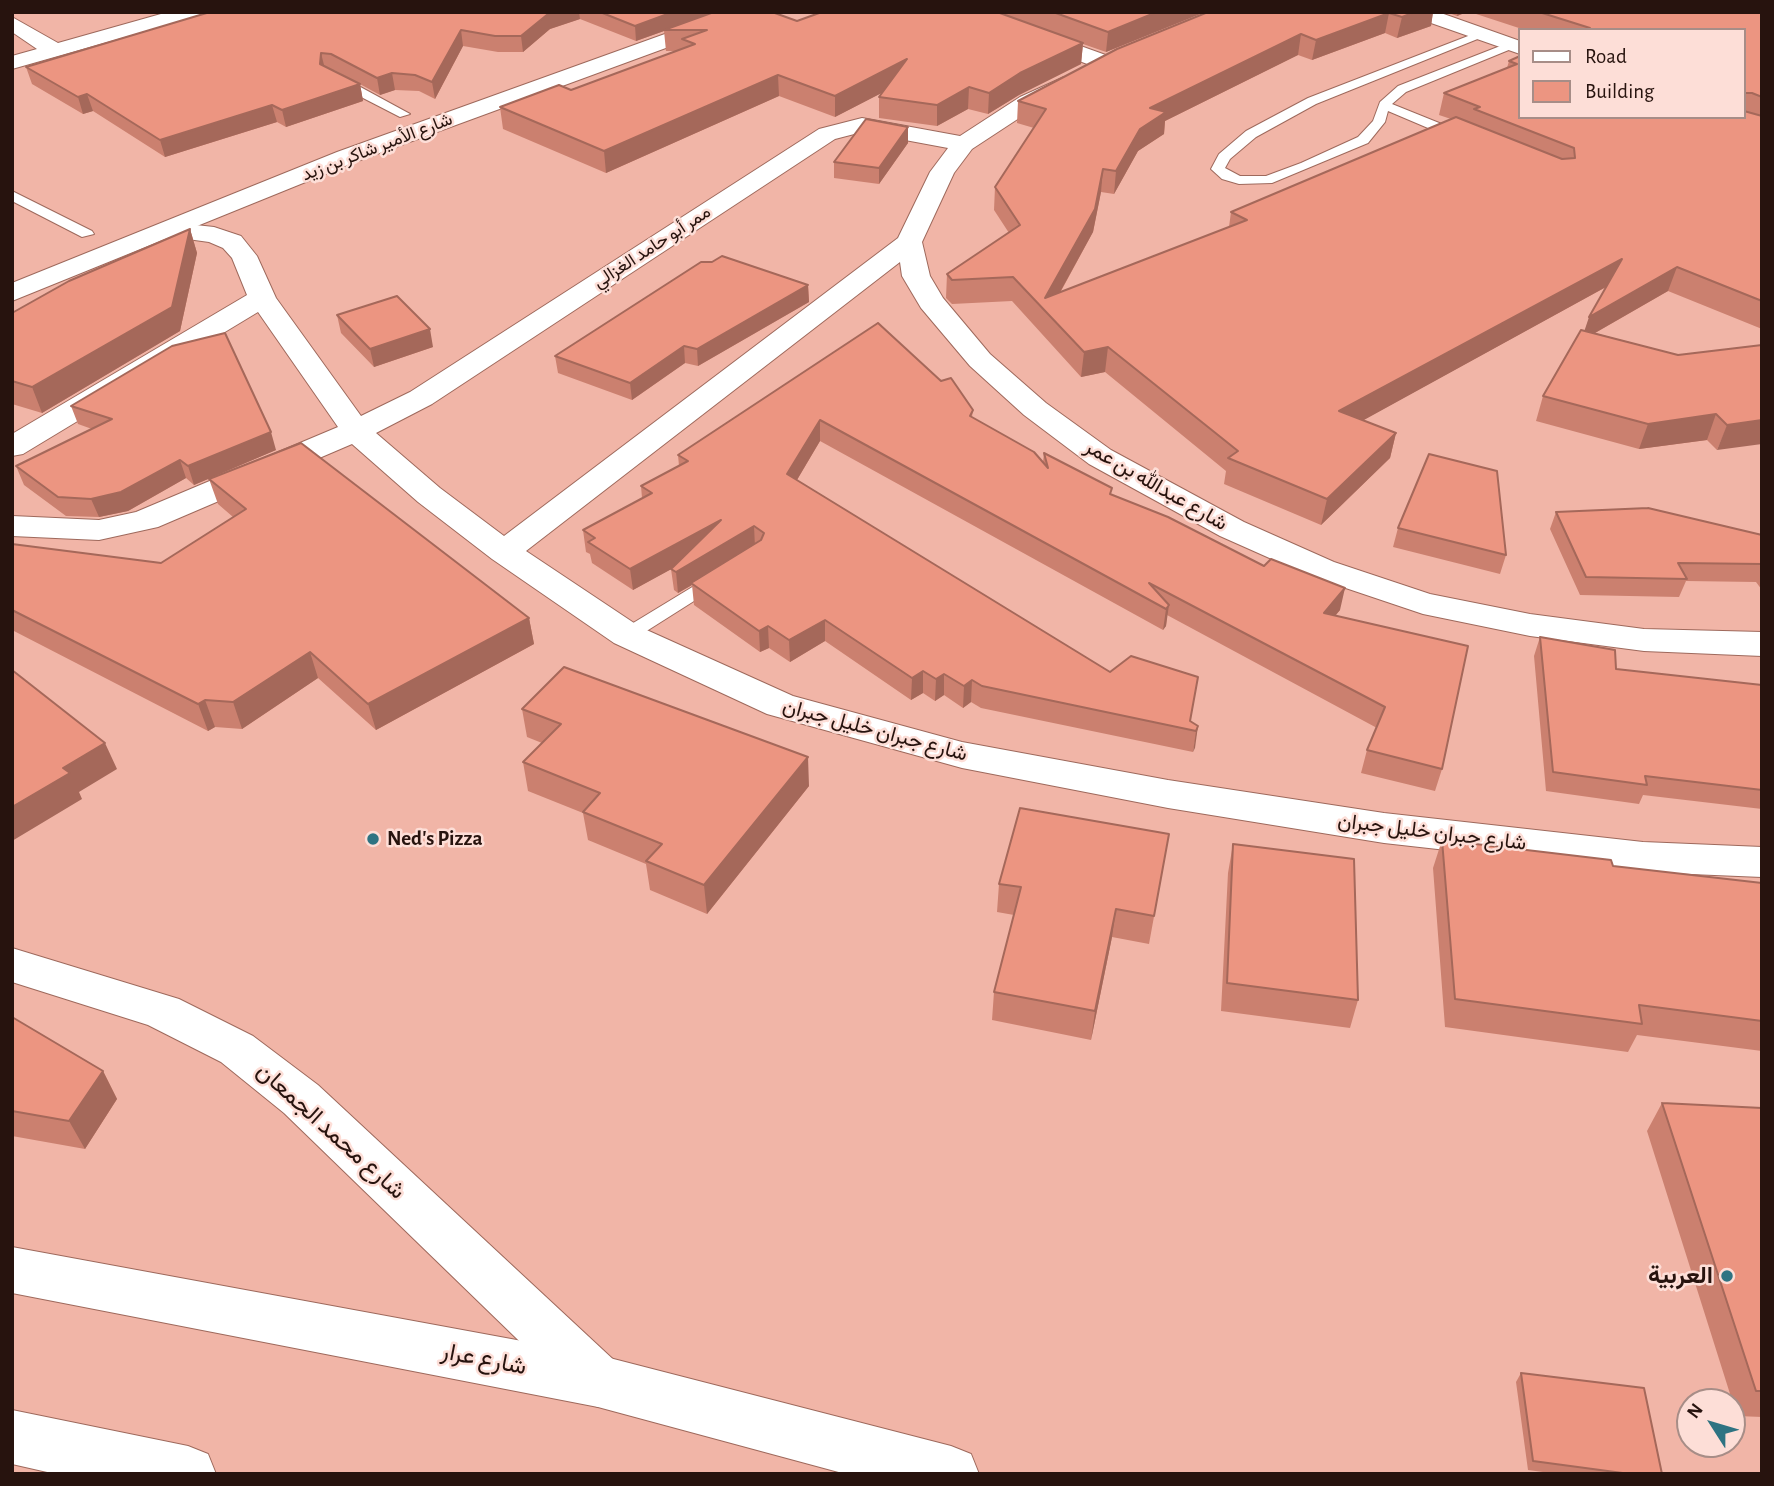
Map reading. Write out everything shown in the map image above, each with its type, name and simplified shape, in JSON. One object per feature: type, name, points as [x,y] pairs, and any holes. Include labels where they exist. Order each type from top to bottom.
[{"type":"street","points":[[12,62],[192,12]]},
{"type":"street","name":"شارع الأمير شاكر بن زيد","points":[[292,154],[702,12]]},
{"type":"street","name":"شارع الأمير شاكر بن زيد","points":[[12,293],[346,157],[746,12]]},
{"type":"street","points":[[504,552],[909,242],[942,172],[964,144],[1028,102],[1119,57],[965,12]]},
{"type":"street","points":[[1418,12],[1516,46]]},
{"type":"street","points":[[12,23],[55,51]]},
{"type":"street","name":"ممر أبو حامد الغزالي","points":[[12,526],[99,530],[146,520],[356,430],[421,398],[827,134],[862,125],[964,144]]},
{"type":"street","points":[[62,245],[113,224]]},
{"type":"street","name":"شارع جبران خليل جبران","points":[[168,230],[214,235],[232,242],[244,256],[262,298],[356,430],[429,495],[504,552],[627,635],[780,705],[962,755],[1168,794],[1384,828],[1643,857],[1762,862]]},
{"type":"street","name":"شارع عبدالله بن عمر","points":[[909,242],[916,275],[931,302],[980,360],[1026,401],[1100,457],[1232,529],[1322,569],[1423,603],[1530,625],[1644,640],[1762,644]]},
{"type":"street","points":[[12,266],[37,256]]},
{"type":"street","points":[[12,447],[262,298]]},
{"type":"street","name":"شارع محمد الجمعان","points":[[12,965],[163,1012],[248,1057],[301,1099],[598,1381]]},
{"type":"street","name":"شارع عرار","points":[[12,1270],[598,1381],[951,1474]]},
{"type":"street","points":[[12,1437],[188,1474]]},
{"type":"lane","points":[[1481,34],[1312,101],[1251,134],[1224,157],[1217,169],[1239,180],[1267,180],[1306,166],[1363,140],[1379,122],[1384,105],[1402,89],[1516,46]]},
{"type":"lane","points":[[329,75],[404,114]]},
{"type":"lane","points":[[1384,105],[1476,142]]},
{"type":"lane","points":[[12,195],[87,234]]},
{"type":"lane","points":[[627,635],[731,569]]},
{"type":"building","points":[[210,12],[552,12],[521,36],[495,36],[461,30],[432,82],[415,75],[392,73],[377,78],[331,54],[321,53],[320,64],[360,84],[282,110],[272,105],[160,140],[87,94],[78,97],[26,67]]},
{"type":"building","points":[[600,12],[673,12],[635,26]]},
{"type":"building","points":[[714,12],[772,12],[797,21],[822,12],[997,12],[1083,43],[1020,73],[989,93],[969,87],[937,105],[879,97],[907,59],[835,96],[778,75],[604,151],[500,107],[559,85],[571,90],[695,44],[682,39],[707,30],[664,30]]},
{"type":"building","points":[[1053,12],[1157,12],[1108,32]]},
{"type":"building","points":[[1208,12],[1415,12],[1402,17],[1389,13],[1316,40],[1301,34],[1150,108],[1166,112],[1140,129],[1116,171],[1103,169],[1095,209],[1045,298],[1247,220],[1231,212],[1456,117],[1562,159],[1575,158],[1574,148],[1474,109],[1480,107],[1444,93],[1517,64],[1509,61],[1518,57],[1518,119],[1746,119],[1746,112],[1762,116],[1762,301],[1677,267],[1589,317],[1622,259],[1339,411],[1396,433],[1327,499],[1228,458],[1238,451],[1108,347],[1084,352],[1013,277],[952,280],[947,274],[1020,225],[995,187],[1046,109],[1018,101],[1117,49]]},
{"type":"building","points":[[1539,12],[1762,12],[1762,97],[1746,93],[1746,28],[1590,28]]},
{"type":"building","points":[[866,119],[908,127],[879,168],[834,162]]},
{"type":"building","points":[[190,229],[172,307],[32,387],[12,381],[12,313],[69,281]]},
{"type":"building","points":[[722,256],[808,285],[697,349],[684,346],[630,383],[555,356],[701,262],[712,262]]},
{"type":"building","points":[[397,296],[430,329],[370,349],[337,315]]},
{"type":"building","points":[[878,323],[941,381],[951,378],[973,410],[970,416],[1034,452],[1048,468],[1044,453],[1112,488],[1110,494],[1168,517],[1264,566],[1271,559],[1345,588],[1324,613],[1468,646],[1442,769],[1367,750],[1385,707],[1149,583],[1169,605],[1166,609],[820,420],[787,474],[1110,672],[1131,656],[1198,677],[1190,721],[1198,726],[1196,731],[982,686],[972,680],[964,686],[944,674],[936,679],[923,671],[912,678],[825,620],[789,640],[768,626],[759,631],[691,583],[761,540],[764,533],[754,526],[676,572],[671,569],[721,520],[630,569],[588,542],[595,538],[583,530],[652,493],[641,486],[688,461],[678,455]]},
{"type":"building","points":[[1581,330],[1678,355],[1762,345],[1762,420],[1727,425],[1716,414],[1648,424],[1543,396]]},
{"type":"building","points":[[225,333],[271,432],[188,466],[180,460],[121,492],[91,499],[58,497],[16,466],[112,419],[71,406],[172,346]]},
{"type":"building","points":[[301,443],[529,618],[368,704],[310,652],[233,702],[205,700],[198,704],[12,610],[12,544],[161,563],[246,509],[209,479]]},
{"type":"building","points":[[1429,454],[1497,471],[1506,555],[1398,528]]},
{"type":"building","points":[[1648,508],[1762,535],[1762,564],[1678,563],[1687,579],[1586,577],[1556,512]]},
{"type":"building","points":[[1540,637],[1615,650],[1616,669],[1762,685],[1762,790],[1645,776],[1647,785],[1553,772]]},
{"type":"building","points":[[564,667],[808,757],[704,885],[646,861],[662,844],[583,812],[600,793],[523,762],[561,724],[522,709]]},
{"type":"building","points":[[12,670],[105,743],[63,768],[70,773],[12,807]]},
{"type":"building","points":[[1020,808],[1169,834],[1154,916],[1116,909],[1095,1011],[994,992],[1021,887],[999,884]]},
{"type":"building","points":[[1442,840],[1611,860],[1613,866],[1762,883],[1762,1021],[1639,1005],[1642,1024],[1455,999]]},
{"type":"building","points":[[1233,844],[1354,859],[1358,1000],[1227,983]]},
{"type":"building","points":[[12,1017],[103,1071],[69,1121],[12,1111]]},
{"type":"building","name":"العربية","points":[[1662,1103],[1762,1108],[1762,1391],[1756,1391]]},
{"type":"building","points":[[1521,1373],[1644,1388],[1662,1474],[1630,1474],[1533,1461]]},
{"type":"place","name":"Ned's Pizza","points":[[373,839]]},
{"type":"place","name":"العربية","points":[[1727,1276]]}]
